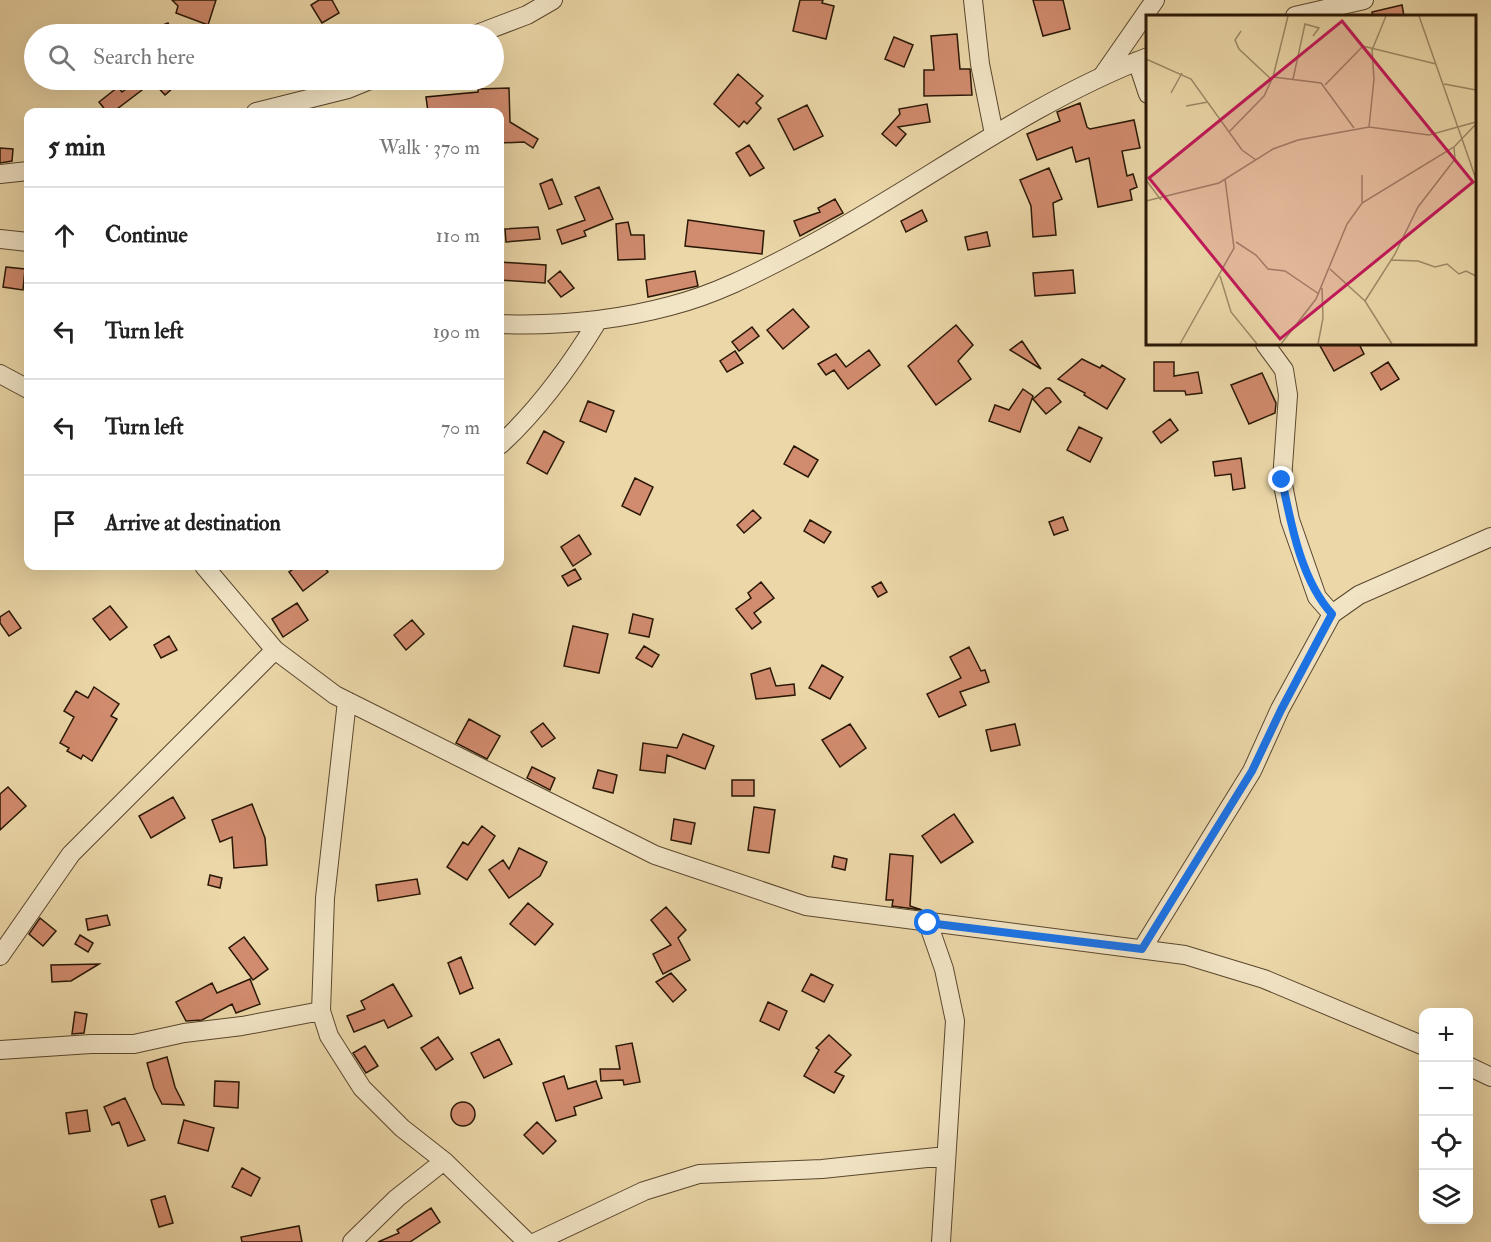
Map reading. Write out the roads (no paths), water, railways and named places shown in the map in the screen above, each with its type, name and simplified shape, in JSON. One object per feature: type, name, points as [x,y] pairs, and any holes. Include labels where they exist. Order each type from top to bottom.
[{"type":"street","points":[[503,24],[527,15],[553,0]]},
{"type":"street","points":[[973,0],[980,64],[994,134]]},
{"type":"street","points":[[1103,75],[1155,0]]},
{"type":"street","points":[[1299,15],[1364,0]]},
{"type":"street","points":[[504,324],[597,322],[672,306],[746,279],[857,221],[994,134],[1103,75],[1142,59],[1146,82]]},
{"type":"street","points":[[272,108],[344,90]]},
{"type":"street","points":[[0,174],[24,171]]},
{"type":"street","points":[[0,239],[24,242]]},
{"type":"street","points":[[504,441],[531,416],[573,362],[597,322]]},
{"type":"street","points":[[1266,345],[1284,370],[1288,395],[1282,480],[1290,520],[1317,597],[1332,614]]},
{"type":"street","points":[[0,374],[24,387]]},
{"type":"street","points":[[1142,949],[1252,771],[1281,710],[1332,614],[1359,595],[1491,537]]},
{"type":"street","points":[[207,570],[274,650],[347,701],[655,855],[806,906],[1185,955],[1264,979],[1419,1044]]},
{"type":"street","points":[[0,956],[71,854],[274,650]]},
{"type":"street","points":[[347,701],[325,898],[321,1011],[328,1036],[362,1088],[402,1128],[444,1161],[527,1242]]},
{"type":"street","points":[[928,923],[944,969],[954,1021],[941,1242]]},
{"type":"street","points":[[0,1050],[91,1044],[134,1044],[184,1033],[242,1026],[321,1011]]},
{"type":"street","points":[[1473,1068],[1491,1077]]},
{"type":"street","points":[[546,1239],[644,1191],[699,1174],[822,1169],[946,1156]]},
{"type":"street","points":[[352,1242],[397,1198],[444,1161]]}]
